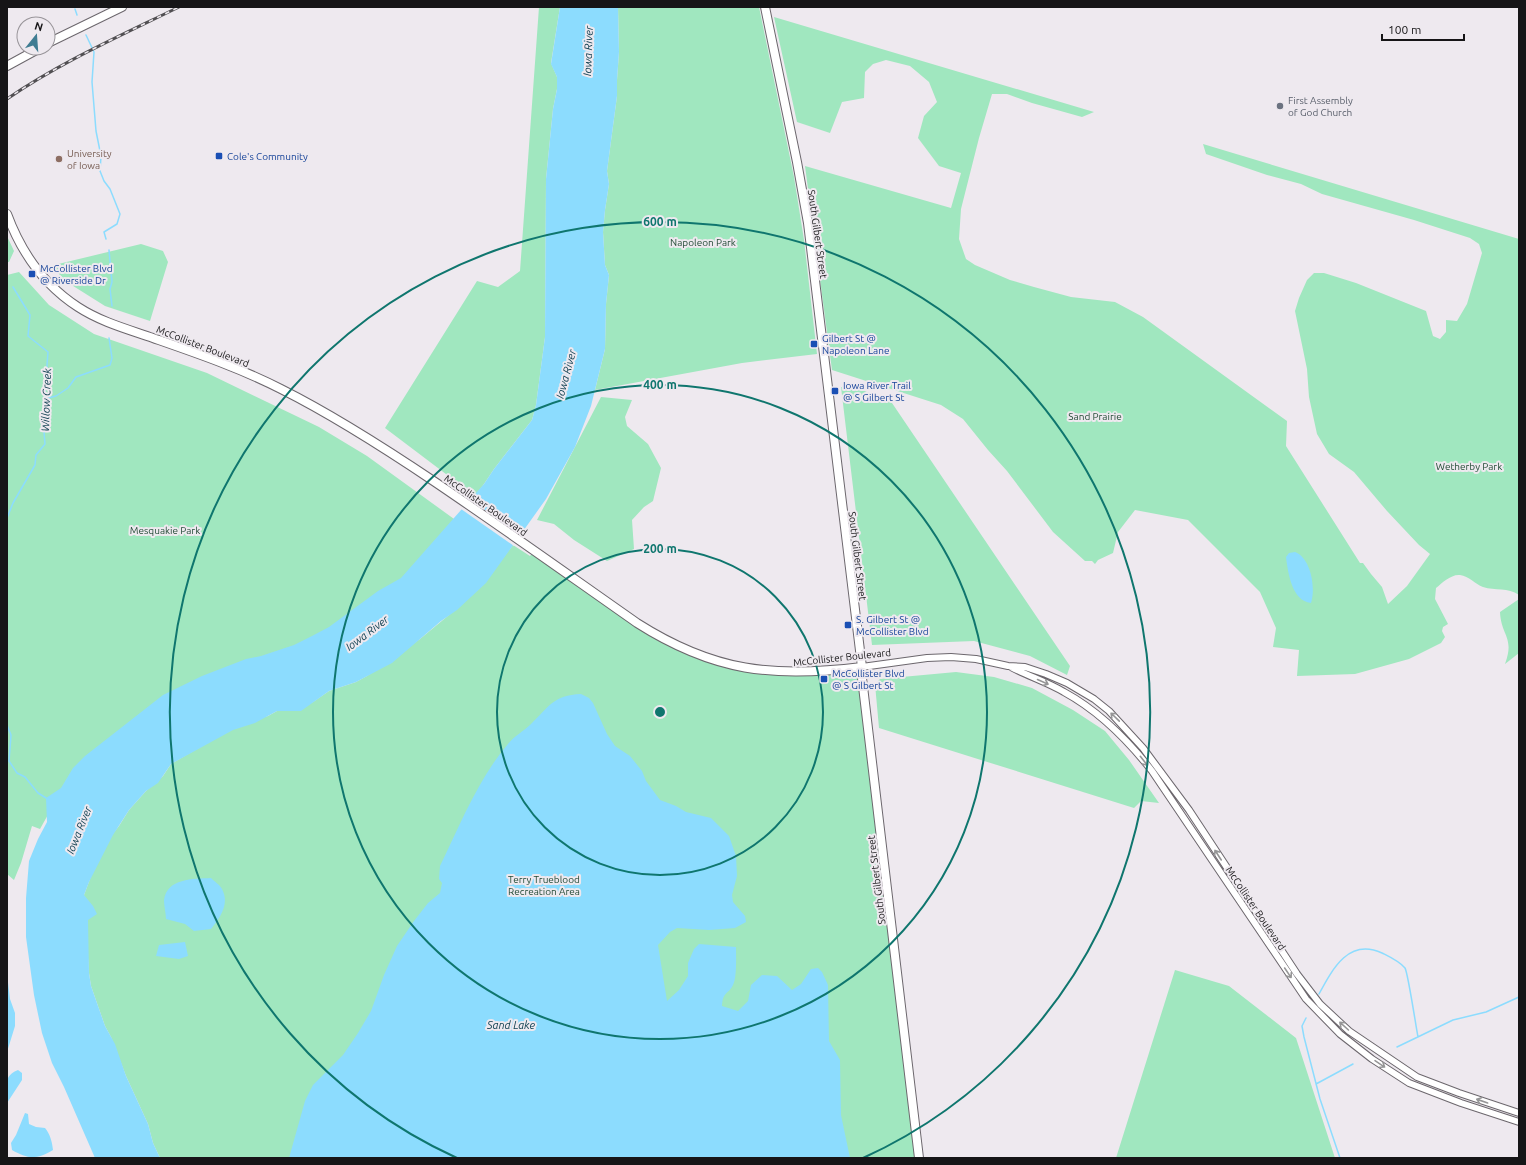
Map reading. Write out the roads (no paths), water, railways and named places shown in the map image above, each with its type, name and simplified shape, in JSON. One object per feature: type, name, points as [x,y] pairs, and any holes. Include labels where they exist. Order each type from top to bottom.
[{"type":"main road","points":[[56,39],[122,7]]},
{"type":"main road","name":"South Gilbert Street","points":[[765,7],[798,162],[808,223],[862,667],[862,678],[919,1158]]},
{"type":"main road","points":[[7,66],[25,56]]},
{"type":"main road","name":"McCollister Boulevard","points":[[7,214],[19,242],[38,272],[63,296],[79,307],[110,323],[229,366],[280,388],[359,432],[453,494],[656,635],[675,645],[711,660],[749,669],[785,672],[811,672],[862,667]]},
{"type":"street","name":"McCollister Boulevard","points":[[862,667],[927,658],[951,657],[976,659],[1008,666],[1025,667],[1067,683],[1094,699],[1109,711],[1144,748],[1189,810],[1297,974],[1320,1004],[1349,1031],[1417,1077],[1519,1114]]},
{"type":"street","name":"McCollister Boulevard","points":[[1008,666],[1063,691],[1086,705],[1103,718],[1135,750],[1152,771],[1306,999],[1340,1034],[1372,1059],[1409,1083],[1461,1103],[1519,1122]]},
{"type":"water","name":"Iowa River","points":[[560,7],[618,7],[619,52],[617,96],[607,171],[609,184],[603,232],[605,265],[609,275],[606,304],[605,349],[591,406],[575,447],[546,499],[486,583],[457,610],[441,621],[392,663],[356,682],[329,691],[301,711],[277,711],[255,723],[233,730],[171,764],[158,783],[146,791],[129,810],[113,835],[84,895],[93,906],[97,914],[88,920],[89,973],[91,986],[105,1026],[115,1044],[126,1076],[148,1124],[153,1143],[160,1158],[95,1158],[52,1063],[42,1033],[34,995],[26,937],[26,898],[29,861],[47,822],[46,798],[61,788],[73,768],[85,756],[163,695],[202,676],[246,659],[261,656],[294,645],[329,627],[378,591],[401,578],[484,484],[532,420],[536,405],[545,337],[546,179],[553,109],[557,89],[557,77],[551,64]]},
{"type":"water","points":[[1295,552],[1305,560],[1311,574],[1313,590],[1311,603],[1299,597],[1292,585],[1286,557],[1289,553]]},
{"type":"water","name":"Sand Lake","points":[[581,694],[589,698],[593,703],[607,734],[615,746],[630,756],[642,771],[646,781],[660,800],[676,806],[686,812],[711,818],[729,836],[736,856],[737,876],[732,895],[733,902],[745,916],[746,922],[735,928],[709,930],[677,928],[670,932],[658,945],[667,1001],[679,990],[688,976],[688,963],[694,949],[699,944],[736,947],[734,982],[723,998],[722,1006],[738,1011],[748,1001],[751,985],[762,975],[777,976],[792,990],[801,984],[811,969],[818,968],[822,972],[828,985],[829,1041],[840,1060],[841,1115],[850,1158],[289,1158],[305,1101],[313,1085],[343,1055],[358,1033],[371,1011],[384,975],[397,946],[428,903],[440,893],[442,883],[439,879],[440,866],[470,803],[488,772],[510,741],[528,727],[547,707],[558,699]]},
{"type":"water","points":[[211,878],[221,888],[225,900],[221,915],[211,929],[194,931],[185,924],[166,919],[164,900],[170,887],[182,881]]},
{"type":"water","points":[[185,942],[188,956],[179,959],[156,956],[159,945]]},
{"type":"water","points":[[7,974],[10,999],[15,1013],[15,1026],[7,1052]]},
{"type":"water","points":[[18,1070],[22,1073],[22,1080],[7,1103],[7,1079]]},
{"type":"water","points":[[25,1113],[28,1114],[29,1124],[36,1127],[45,1128],[50,1138],[53,1150],[37,1157],[28,1157],[12,1150],[11,1143]]},
{"type":"waterway","points":[[75,9],[77,15]]},
{"type":"waterway","points":[[86,35],[94,52],[92,82],[96,131],[101,156],[100,171],[104,181],[110,189],[120,214],[117,224],[104,232],[106,239]]},
{"type":"waterway","points":[[109,250],[112,282],[110,289],[112,306]]},
{"type":"waterway","name":"Willow Creek","points":[[7,518],[13,503],[35,465],[36,455],[45,444],[44,432],[47,422],[44,404],[48,352],[28,336],[30,315],[13,287]]},
{"type":"waterway","points":[[45,399],[56,396],[68,388],[76,377],[110,365],[112,358],[109,338]]},
{"type":"waterway","name":"Willow Creek","points":[[7,725],[11,735],[9,761],[17,773],[25,777],[38,793],[46,798]]},
{"type":"waterway","points":[[1319,994],[1330,975],[1343,958],[1360,949],[1370,949],[1382,953],[1397,961],[1405,968],[1418,1037]]},
{"type":"waterway","points":[[1397,1047],[1453,1020],[1486,1012],[1519,997]]},
{"type":"waterway","points":[[1306,1018],[1302,1026],[1304,1037],[1320,1099],[1340,1158]]},
{"type":"waterway","points":[[1316,1084],[1353,1064]]},
{"type":"railway","points":[[7,99],[70,61],[179,7]]},
{"type":"place","name":"First Assembly of God Church","points":[[1280,106]]},
{"type":"place","name":"Cole's Community","points":[[219,156]]},
{"type":"place","name":"University of Iowa","points":[[59,159]]},
{"type":"place","name":"McCollister Blvd @ Riverside Dr","points":[[32,274]]},
{"type":"place","name":"Gilbert St @ Napoleon Lane","points":[[814,344]]},
{"type":"place","name":"Iowa River Trail @ S Gilbert St","points":[[835,391]]},
{"type":"place","name":"S. Gilbert St @ McCollister Blvd","points":[[848,625]]},
{"type":"place","name":"McCollister Blvd @ S Gilbert St","points":[[824,679]]},
{"type":"park label","name":"Napoleon Park","points":[[703,242]]},
{"type":"park label","name":"Sand Prairie","points":[[1095,416]]},
{"type":"park label","name":"Wetherby Park","points":[[1469,466]]},
{"type":"park label","name":"Mesquakie Park","points":[[165,530]]},
{"type":"park label","name":"Terry Trueblood Recreation Area","points":[[544,884]]}]
